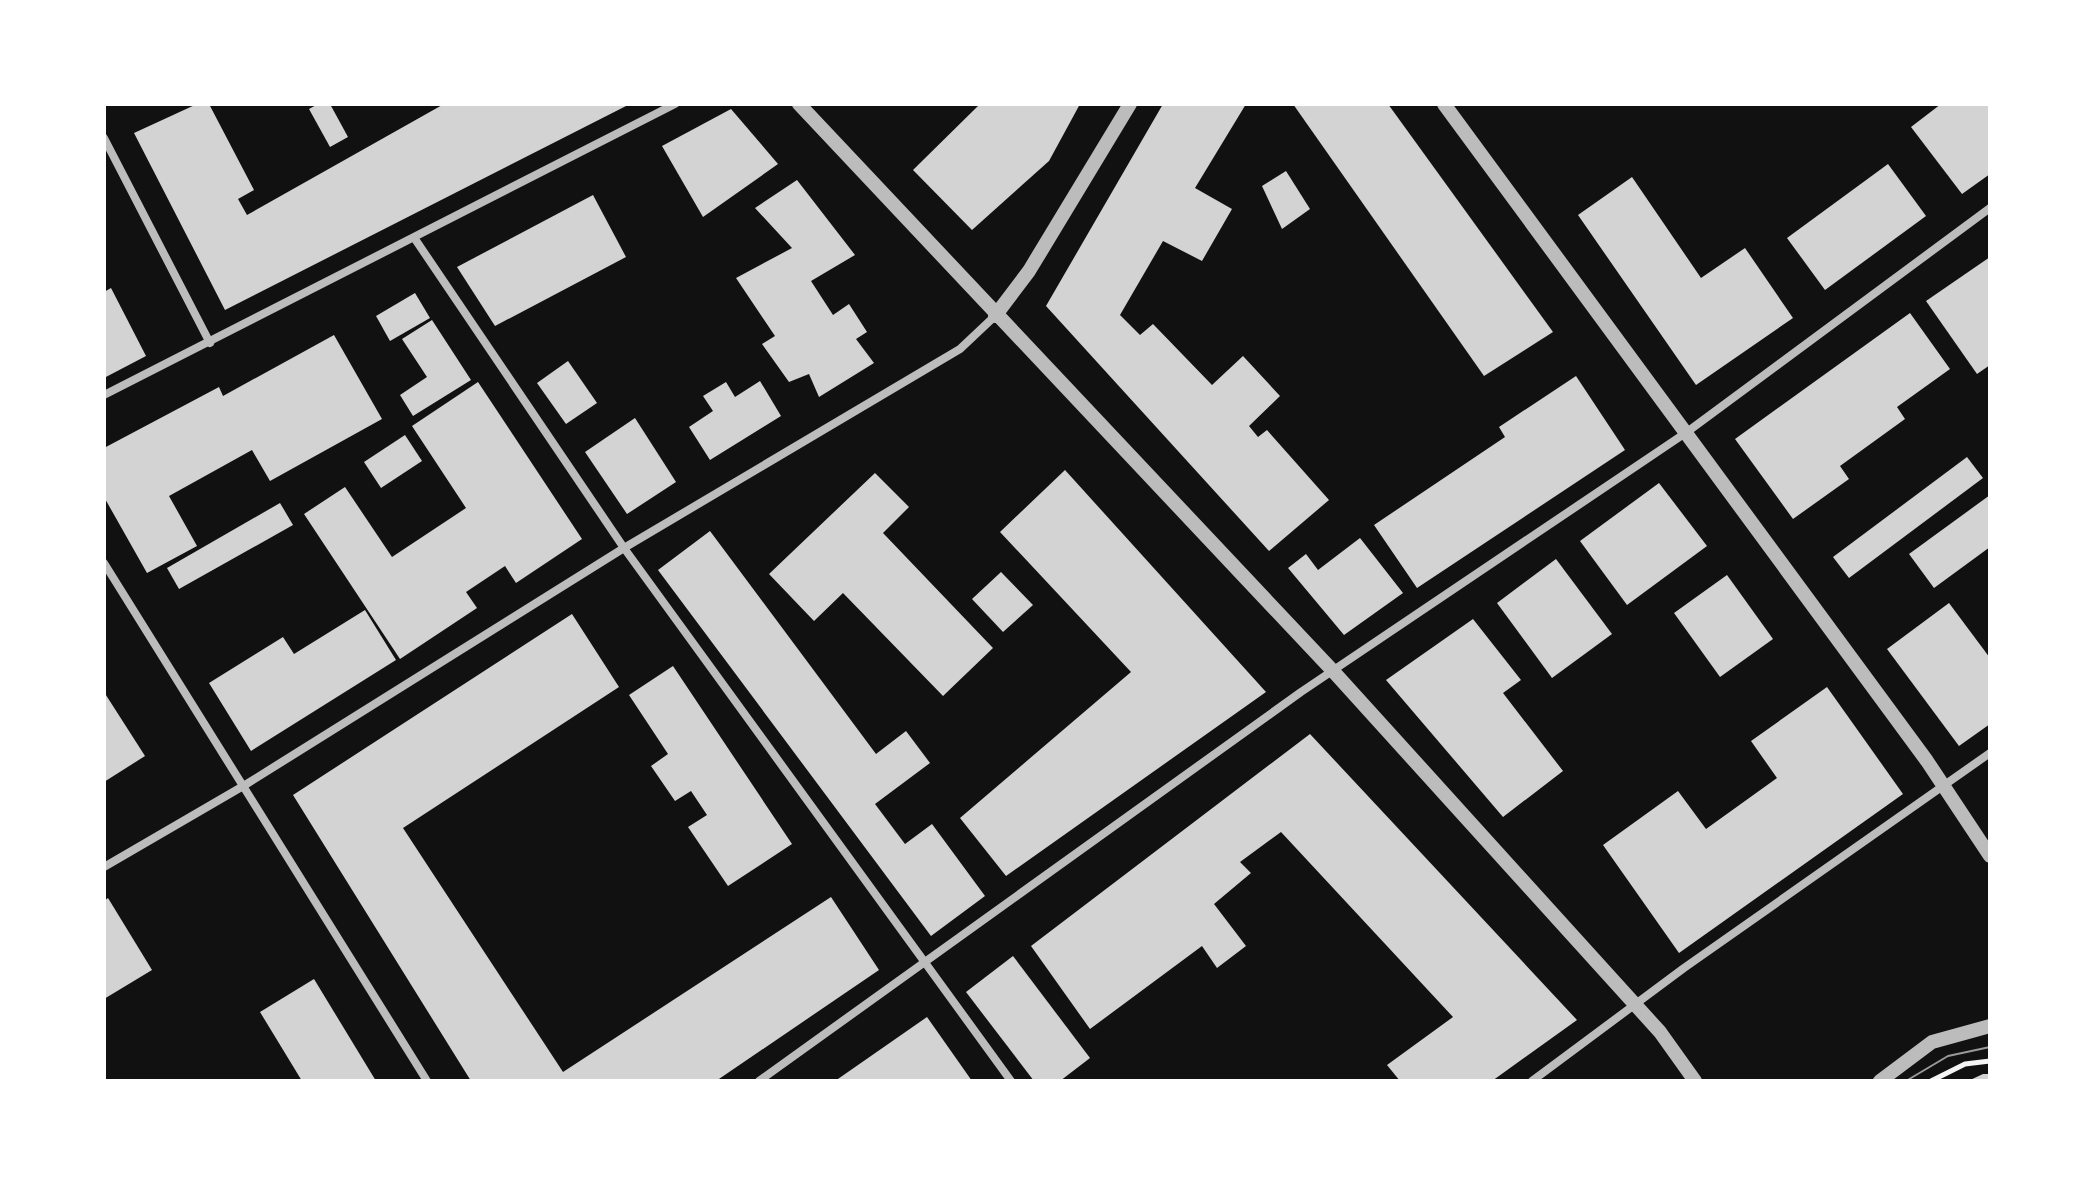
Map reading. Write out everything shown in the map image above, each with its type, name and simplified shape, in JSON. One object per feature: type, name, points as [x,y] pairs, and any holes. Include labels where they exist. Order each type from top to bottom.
[{"type":"street","points":[[104,395],[675,104]]},
{"type":"street","points":[[799,104],[995,316],[1333,671],[1660,1032],[1695,1081]]},
{"type":"street","points":[[104,867],[245,785],[624,548],[960,349],[995,316],[1029,271],[1130,104]]},
{"type":"street","points":[[1444,104],[1687,432],[1944,786],[1990,856]]},
{"type":"street","points":[[104,138],[210,343]]},
{"type":"street","points":[[759,1081],[1333,671],[1687,432],[1990,208]]},
{"type":"street","points":[[415,239],[624,548],[1011,1081]]},
{"type":"street","points":[[104,563],[427,1081]]},
{"type":"street","points":[[1532,1081],[1990,753]]},
{"type":"street","points":[[1880,1081],[1932,1042],[1990,1026]]},
{"type":"path","points":[[1931,1081],[1965,1064],[1990,1061]]},
{"type":"building","points":[[197,104],[209,104],[254,190],[238,199],[247,215],[444,104],[630,104],[225,310],[134,133]]},
{"type":"building","points":[[318,104],[330,104],[348,137],[330,147],[309,109]]},
{"type":"building","points":[[980,104],[1080,104],[1049,161],[972,230],[913,170]]},
{"type":"building","points":[[1163,104],[1246,104],[1195,188],[1232,209],[1202,261],[1163,241],[1120,315],[1140,335],[1153,324],[1212,385],[1243,356],[1280,396],[1249,426],[1258,437],[1267,430],[1329,500],[1269,551],[1046,306]]},
{"type":"building","points":[[1293,104],[1388,104],[1553,332],[1484,376]]},
{"type":"building","points":[[1941,104],[1990,104],[1990,174],[1962,194],[1911,127]]},
{"type":"building","points":[[731,109],[778,164],[703,217],[662,146]]},
{"type":"building","points":[[1888,164],[1926,216],[1825,290],[1787,238]]},
{"type":"building","points":[[1286,171],[1310,209],[1282,229],[1262,186]]},
{"type":"building","points":[[1632,177],[1701,278],[1745,248],[1793,318],[1696,385],[1578,215]]},
{"type":"building","points":[[797,180],[855,255],[811,281],[833,315],[849,304],[867,332],[856,339],[874,363],[819,397],[809,374],[789,382],[762,344],[775,336],[736,278],[792,248],[755,208]]},
{"type":"building","points":[[593,195],[626,257],[495,326],[457,267]]},
{"type":"building","points":[[1990,257],[1990,365],[1977,374],[1926,301]]},
{"type":"building","points":[[111,288],[146,356],[104,378],[104,292]]},
{"type":"building","points":[[415,293],[430,318],[390,341],[376,316]]},
{"type":"building","points":[[1910,313],[1950,369],[1897,407],[1905,419],[1840,466],[1849,479],[1793,519],[1735,439]]},
{"type":"building","points":[[432,320],[471,380],[413,416],[400,395],[427,377],[402,339]]},
{"type":"building","points":[[334,335],[382,419],[270,481],[252,450],[169,496],[197,546],[147,573],[104,497],[104,448],[219,387],[223,396]]},
{"type":"building","points":[[568,361],[597,403],[566,424],[537,383]]},
{"type":"building","points":[[1576,376],[1625,450],[1417,588],[1374,525],[1505,437],[1499,427]]},
{"type":"building","points":[[760,381],[781,416],[710,460],[689,427],[713,411],[703,396],[726,382],[735,397]]},
{"type":"building","points":[[478,382],[582,539],[516,583],[505,566],[466,592],[477,608],[400,659],[304,514],[345,487],[392,557],[466,508],[412,426]]},
{"type":"building","points":[[635,418],[676,482],[627,514],[585,452]]},
{"type":"building","points":[[405,435],[422,461],[381,488],[364,462]]},
{"type":"building","points":[[1967,457],[1983,478],[1849,578],[1833,557]]},
{"type":"building","points":[[1065,470],[1266,692],[1006,876],[960,818],[1131,672],[1000,532]]},
{"type":"building","points":[[875,473],[909,507],[883,533],[993,648],[943,696],[843,593],[814,621],[769,574]]},
{"type":"building","points":[[1659,483],[1707,546],[1627,605],[1580,541]]},
{"type":"building","points":[[1990,495],[1990,547],[1934,588],[1909,554]]},
{"type":"building","points":[[280,503],[293,525],[179,589],[167,568]]},
{"type":"building","points":[[710,531],[876,754],[906,731],[930,763],[875,804],[905,844],[932,824],[985,896],[931,936],[658,570]]},
{"type":"building","points":[[1360,538],[1403,593],[1344,635],[1288,568],[1306,554],[1318,570]]},
{"type":"building","points":[[1556,559],[1612,634],[1552,678],[1497,603]]},
{"type":"building","points":[[1001,572],[1033,605],[1003,632],[972,599]]},
{"type":"building","points":[[1727,575],[1773,639],[1720,677],[1674,613]]},
{"type":"building","points":[[1949,603],[1990,658],[1990,724],[1959,746],[1887,649]]},
{"type":"building","points":[[365,610],[396,660],[251,751],[209,683],[283,637],[294,654]]},
{"type":"building","points":[[572,614],[619,687],[403,828],[563,1072],[831,897],[879,970],[716,1081],[471,1081],[293,795]]},
{"type":"building","points":[[1473,619],[1521,680],[1503,693],[1563,771],[1503,817],[1386,680]]},
{"type":"building","points":[[673,666],[792,844],[728,886],[688,827],[707,815],[691,791],[675,801],[651,766],[668,754],[629,695]]},
{"type":"building","points":[[1827,687],[1903,794],[1679,953],[1603,845],[1678,791],[1706,829],[1777,778],[1751,741]]},
{"type":"building","points":[[104,692],[145,756],[104,782]]},
{"type":"building","points":[[1310,734],[1577,1020],[1492,1081],[1400,1081],[1387,1065],[1453,1017],[1281,832],[1240,862],[1251,873],[1214,904],[1246,946],[1217,968],[1202,946],[1090,1029],[1031,946]]},
{"type":"building","points":[[108,898],[152,970],[104,999],[104,901]]},
{"type":"building","points":[[1013,956],[1090,1058],[1060,1081],[1034,1081],[966,992]]},
{"type":"building","points":[[314,979],[376,1081],[302,1081],[260,1012]]},
{"type":"building","points":[[927,1017],[972,1081],[835,1081]]},
{"type":"building","points":[[1990,1074],[1990,1081],[1968,1081]]},
{"type":"tram line","points":[[1906,1081],[1948,1056],[1990,1047]]}]
